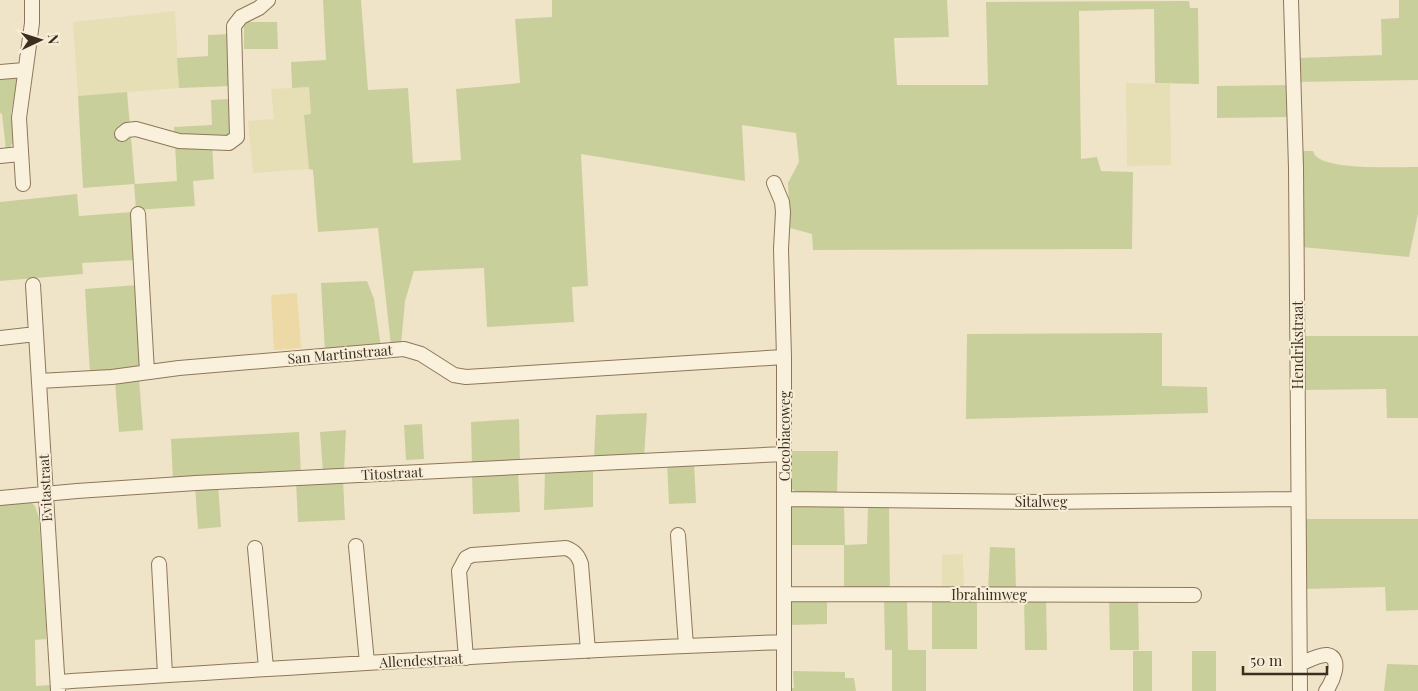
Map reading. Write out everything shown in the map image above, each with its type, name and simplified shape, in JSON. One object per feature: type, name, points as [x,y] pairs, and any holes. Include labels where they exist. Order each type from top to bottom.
[{"type":"street","points":[[23,184],[18,118],[32,23],[32,0]]},
{"type":"street","points":[[122,134],[126,130],[136,129],[179,141],[228,143],[234,140],[237,137],[234,26],[241,16],[259,8],[268,0]]},
{"type":"street","name":"Hendrikstraat","points":[[1291,0],[1296,168],[1300,691]]},
{"type":"street","points":[[0,72],[24,70]]},
{"type":"street","points":[[0,156],[20,154]]},
{"type":"street","name":"Cocobiacoweg","points":[[774,183],[782,202],[783,212],[781,250],[785,499],[784,691]]},
{"type":"street","points":[[138,214],[147,372]]},
{"type":"street","name":"Evitastraat","points":[[33,285],[58,686]]},
{"type":"street","points":[[0,338],[36,334]]},
{"type":"street","name":"San Martinstraat","points":[[39,381],[112,377],[147,372],[404,349],[421,354],[454,375],[466,377],[784,357]]},
{"type":"street","name":"Titostraat","points":[[0,498],[196,483],[784,454]]},
{"type":"street","name":"Sitalweg","points":[[785,499],[1043,502],[1298,499]]},
{"type":"street","points":[[678,535],[686,646]]},
{"type":"street","points":[[356,546],[367,663]]},
{"type":"street","points":[[255,548],[266,668]]},
{"type":"street","points":[[466,658],[460,571],[466,558],[472,555],[566,548],[578,556],[581,564],[588,651]]},
{"type":"street","points":[[159,564],[165,674]]},
{"type":"street","name":"Ibrahimweg","points":[[784,594],[1194,595]]},
{"type":"street","name":"Allendestraat","points":[[58,686],[165,674],[784,642]]},
{"type":"street","points":[[1300,664],[1327,655],[1332,658],[1336,664],[1326,691]]},
{"type":"shaded area","points":[[175,11],[179,88],[78,96],[73,22]]},
{"type":"shaded area","points":[[1126,83],[1170,84],[1171,165],[1127,166]]},
{"type":"shaded area","points":[[309,87],[311,114],[304,115],[309,169],[253,173],[248,121],[274,119],[271,89]]},
{"type":"shaded area","points":[[963,554],[964,590],[942,591],[942,555]]},
{"type":"green space","points":[[323,0],[361,0],[368,90],[408,88],[413,163],[461,160],[456,89],[520,83],[515,19],[552,17],[552,0],[947,0],[949,37],[894,38],[897,85],[988,85],[986,2],[1189,1],[1190,8],[1198,8],[1199,84],[1155,83],[1154,9],[1079,11],[1081,159],[1097,157],[1101,171],[1133,172],[1132,249],[813,250],[812,234],[790,228],[788,183],[799,162],[796,133],[742,125],[745,181],[581,154],[588,286],[572,287],[574,322],[487,327],[484,268],[414,271],[405,301],[401,345],[391,346],[378,228],[318,232],[313,170],[309,169],[304,115],[311,114],[309,87],[292,88],[291,62],[326,60]]},
{"type":"green space","points":[[1399,0],[1418,0],[1418,80],[1297,82],[1297,58],[1382,55],[1381,19],[1399,18]]},
{"type":"green space","points":[[244,22],[277,22],[278,49],[244,49]]},
{"type":"green space","points":[[231,34],[231,86],[179,88],[177,58],[208,56],[208,35]]},
{"type":"green space","points":[[15,77],[17,81],[11,113],[13,142],[9,149],[6,150],[2,114],[0,113],[0,78]]},
{"type":"green space","points":[[1286,85],[1287,117],[1217,118],[1217,86]]},
{"type":"green space","points":[[127,92],[135,184],[177,181],[174,127],[212,125],[211,100],[229,99],[230,141],[212,142],[214,179],[193,181],[195,206],[136,210],[134,184],[83,188],[78,96]]},
{"type":"green space","points":[[1301,151],[1313,151],[1317,157],[1325,161],[1350,166],[1418,167],[1418,214],[1409,257],[1302,247]]},
{"type":"green space","points":[[77,194],[79,216],[133,212],[136,260],[82,263],[83,274],[0,281],[0,202]]},
{"type":"green space","points":[[367,281],[374,299],[381,347],[325,352],[321,283]]},
{"type":"green space","points":[[137,285],[140,368],[90,375],[85,289]]},
{"type":"green space","points":[[1162,333],[1162,386],[1207,387],[1208,413],[966,419],[967,334]]},
{"type":"green space","points":[[1302,336],[1418,336],[1418,418],[1387,418],[1386,389],[1303,390]]},
{"type":"green space","points":[[139,378],[143,430],[119,432],[115,381]]},
{"type":"green space","points":[[647,413],[644,457],[594,459],[596,415]]},
{"type":"green space","points":[[519,419],[520,463],[472,466],[471,422]]},
{"type":"green space","points":[[422,424],[424,459],[406,460],[404,425]]},
{"type":"green space","points":[[346,430],[344,472],[323,473],[320,432]]},
{"type":"green space","points":[[299,432],[301,475],[173,481],[171,439]]},
{"type":"green space","points":[[790,451],[838,451],[837,496],[803,494],[792,489],[789,485]]},
{"type":"green space","points":[[694,461],[696,503],[669,504],[667,462]]},
{"type":"green space","points":[[593,466],[593,507],[544,510],[545,469]]},
{"type":"green space","points":[[518,470],[520,512],[473,514],[472,472]]},
{"type":"green space","points":[[343,479],[345,520],[298,522],[296,481]]},
{"type":"green space","points":[[218,484],[221,527],[198,529],[195,486]]},
{"type":"green space","points":[[30,501],[35,506],[39,518],[46,623],[46,639],[35,640],[36,686],[50,685],[50,691],[0,691],[0,502]]},
{"type":"green space","points":[[794,504],[844,505],[845,545],[867,544],[868,505],[889,505],[890,590],[844,591],[844,545],[789,545],[790,508]]},
{"type":"green space","points":[[1304,519],[1418,519],[1418,610],[1386,611],[1385,587],[1305,589]]},
{"type":"green space","points":[[990,547],[1015,548],[1016,591],[988,591]]},
{"type":"green space","points":[[884,596],[907,597],[908,650],[926,650],[926,691],[892,691],[892,650],[885,650]]},
{"type":"green space","points":[[827,597],[827,624],[791,625],[790,601]]},
{"type":"green space","points":[[932,597],[977,597],[977,649],[932,649]]},
{"type":"green space","points":[[1024,597],[1046,597],[1047,650],[1025,650]]},
{"type":"green space","points":[[1109,598],[1138,598],[1139,650],[1110,650]]},
{"type":"green space","points":[[1133,651],[1152,651],[1152,691],[1133,691]]},
{"type":"green space","points":[[1192,651],[1216,651],[1216,691],[1192,691]]},
{"type":"green space","points":[[1387,664],[1418,665],[1418,691],[1384,691]]},
{"type":"green space","points":[[793,671],[845,672],[845,678],[854,678],[856,691],[790,691],[790,688],[794,688]]},
{"type":"sand","points":[[297,293],[301,348],[274,350],[271,295]]}]
